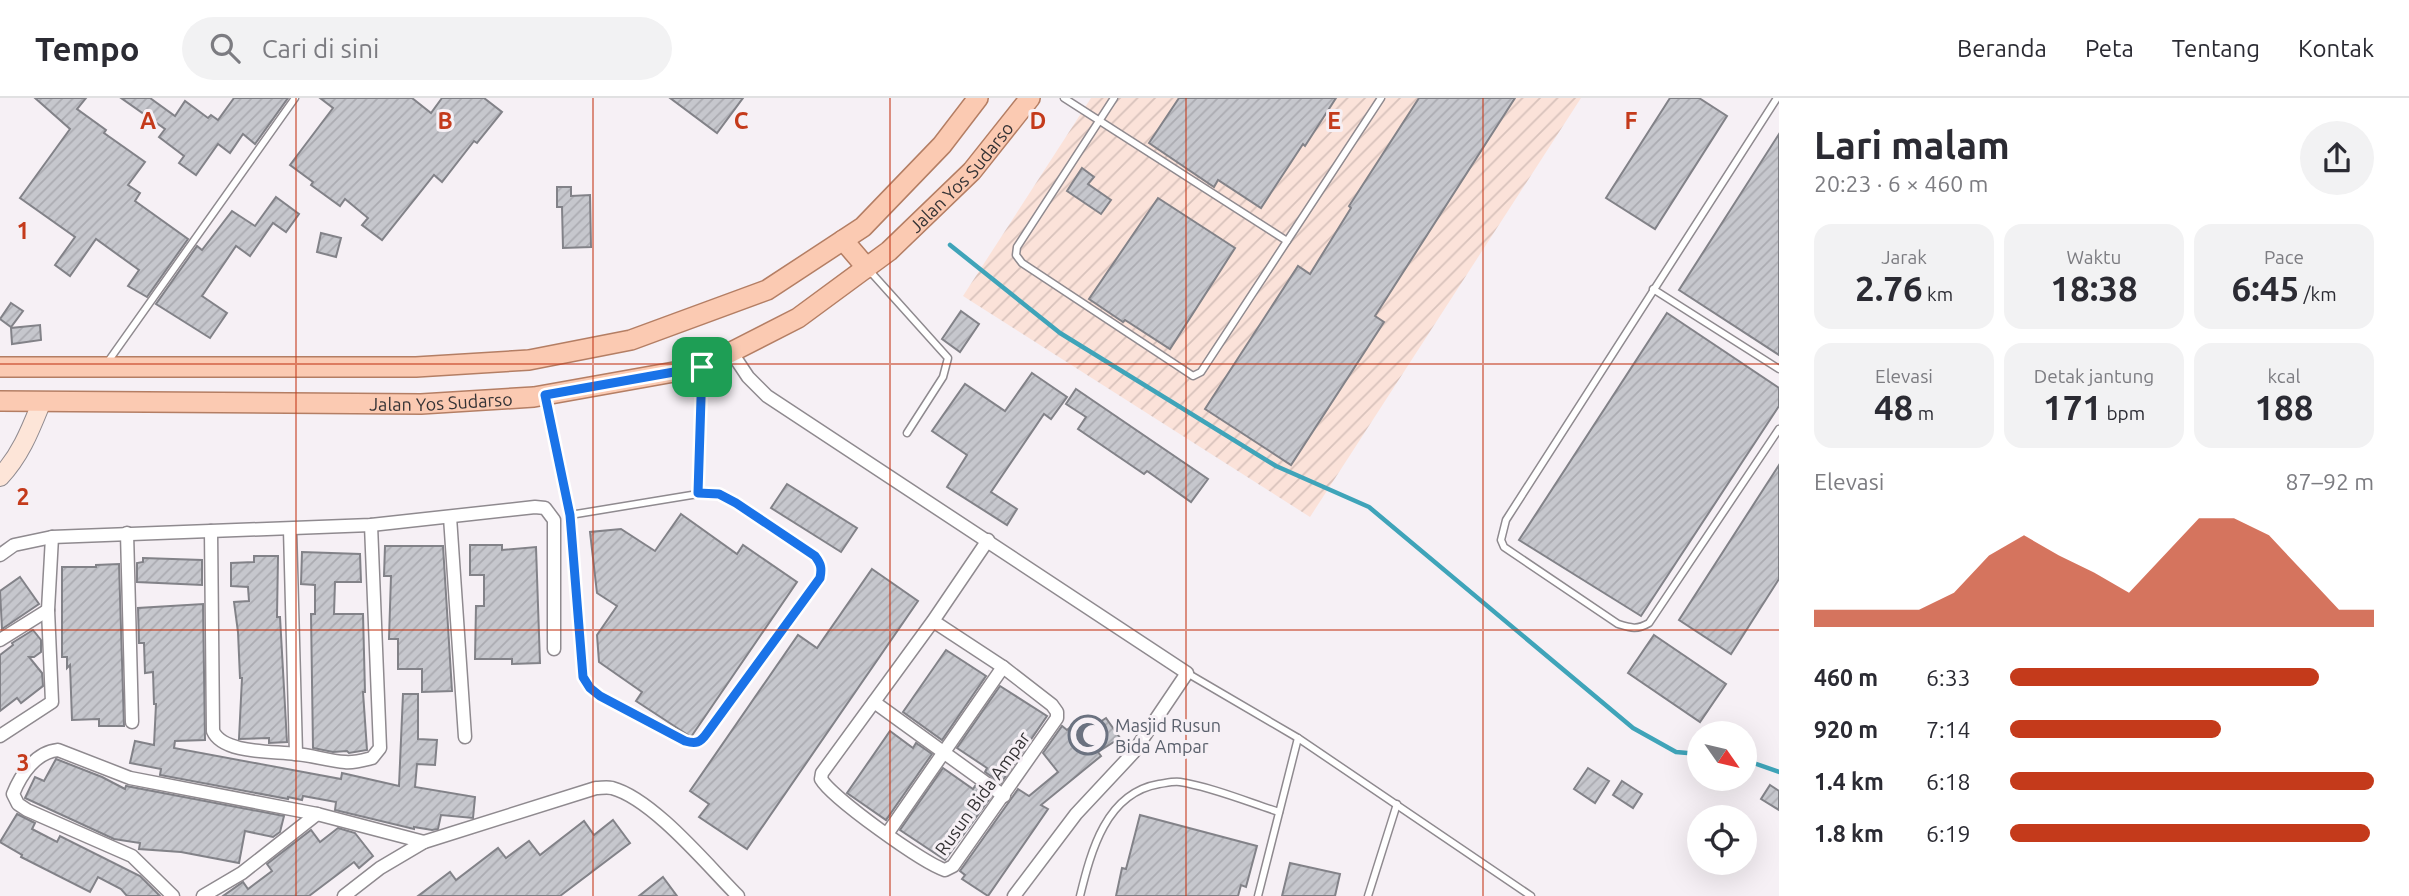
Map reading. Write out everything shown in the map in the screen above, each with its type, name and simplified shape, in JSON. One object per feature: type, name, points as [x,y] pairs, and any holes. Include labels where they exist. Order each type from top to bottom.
[{"type":"main road","name":"Jalan Yos Sudarso","points":[[0,367],[416,367],[529,360],[631,340],[767,290],[863,227],[942,145],[978,98]]},
{"type":"main road","name":"Jalan Yos Sudarso","points":[[0,401],[421,404],[545,395],[702,367],[798,318],[889,251],[972,171],[1030,98]]},
{"type":"main road","points":[[844,240],[867,268]]},
{"type":"main road","points":[[0,477],[30,433],[42,401]]},
{"type":"street","points":[[732,353],[748,377],[766,396],[1187,673],[1133,753],[1076,814],[1014,896]]},
{"type":"street","points":[[0,555],[14,545],[52,537],[371,525],[534,506],[545,508],[554,520],[554,649]]},
{"type":"street","points":[[450,517],[465,737]]},
{"type":"street","points":[[211,531],[213,731],[218,740],[243,748],[346,762],[372,758],[380,748],[371,525]]},
{"type":"street","points":[[290,529],[296,754]]},
{"type":"street","points":[[127,533],[132,722]]},
{"type":"street","points":[[0,736],[52,702],[48,610],[52,537]]},
{"type":"street","name":"Rusun Bida Ampar","points":[[933,621],[1003,667],[1052,705],[1057,712],[1057,718],[949,870],[941,870],[887,834],[832,792],[821,779],[822,773],[933,621],[988,540]]},
{"type":"street","points":[[0,639],[48,610]]},
{"type":"street","points":[[887,834],[1003,667]]},
{"type":"street","points":[[873,702],[1003,796]]},
{"type":"street","points":[[173,896],[132,856],[18,804],[13,794],[16,786],[40,755],[58,750],[130,778],[317,814],[424,842]]},
{"type":"street","points":[[344,896],[380,868],[424,842],[596,788],[611,788],[628,795],[665,823],[738,896]]},
{"type":"street","points":[[203,896],[242,873],[317,814]]},
{"type":"street","points":[[1024,896],[1042,858]]},
{"type":"lane","points":[[103,367],[295,98]]},
{"type":"lane","points":[[1064,98],[1287,241]]},
{"type":"lane","points":[[1114,98],[1017,247],[1016,255],[1022,263],[1194,376],[1201,372],[1381,98]]},
{"type":"lane","points":[[1776,103],[1653,289],[1506,520],[1500,540],[1504,547],[1618,624],[1632,629],[1641,628],[1649,623],[1779,429]]},
{"type":"lane","points":[[867,268],[948,358],[943,377],[907,433]]},
{"type":"lane","points":[[1653,289],[1779,369]]},
{"type":"lane","points":[[698,493],[702,367]]},
{"type":"lane","points":[[545,395],[570,515],[583,677],[600,696],[685,741],[695,744],[701,741],[820,578],[821,563],[815,556],[719,494],[698,493],[570,515]]},
{"type":"lane","points":[[1187,673],[1298,738],[1530,896]]},
{"type":"lane","points":[[1258,896],[1298,738]]},
{"type":"lane","points":[[1080,896],[1092,849],[1111,815],[1130,794],[1151,786],[1178,781],[1279,812]]},
{"type":"lane","points":[[1368,896],[1397,804]]},
{"type":"shaded area","points":[[1091,98],[1581,98],[1310,517],[963,296]]},
{"type":"building","points":[[35,98],[86,98],[77,109],[106,130],[104,133],[145,162],[128,185],[140,193],[135,201],[188,239],[147,297],[128,286],[139,270],[96,239],[70,276],[55,265],[75,237],[20,198],[70,129]]},
{"type":"building","points":[[121,98],[150,98],[175,116],[185,101],[208,118],[211,115],[218,120],[234,98],[288,98],[255,144],[243,134],[230,153],[218,144],[196,175],[179,163],[184,156],[159,137],[165,129]]},
{"type":"building","points":[[320,98],[412,98],[431,113],[442,98],[484,98],[502,112],[477,143],[474,141],[442,182],[434,175],[382,240],[362,225],[368,218],[345,199],[340,206],[311,185],[313,182],[290,165],[333,108]]},
{"type":"building","points":[[670,98],[743,98],[717,133]]},
{"type":"building","points":[[1179,98],[1336,98],[1261,208],[1218,180],[1214,187],[1149,143]]},
{"type":"building","points":[[1419,98],[1515,98],[1375,316],[1384,322],[1291,465],[1205,409],[1298,266],[1310,274],[1351,208],[1349,206]]},
{"type":"building","points":[[1670,98],[1699,98],[1727,116],[1655,229],[1606,198]]},
{"type":"building","points":[[1779,134],[1779,355],[1679,290]]},
{"type":"building","points":[[1082,168],[1094,177],[1088,184],[1111,200],[1101,214],[1067,191]]},
{"type":"building","points":[[557,187],[571,187],[571,196],[590,195],[591,247],[563,248],[562,207],[557,207]]},
{"type":"building","points":[[276,197],[299,214],[286,232],[273,223],[250,256],[236,246],[202,296],[227,313],[210,338],[156,304],[197,246],[202,250],[232,211],[255,226]]},
{"type":"building","points":[[1158,198],[1235,248],[1170,349],[1089,299]]},
{"type":"building","points":[[321,233],[341,238],[336,257],[317,252]]},
{"type":"building","points":[[11,303],[23,311],[11,327],[0,319]]},
{"type":"building","points":[[961,311],[979,324],[960,352],[942,339]]},
{"type":"building","points":[[1667,313],[1779,388],[1779,406],[1641,616],[1519,540]]},
{"type":"building","points":[[40,325],[41,340],[12,344],[11,328]]},
{"type":"building","points":[[1032,373],[1067,397],[1051,419],[1044,414],[991,492],[1017,509],[1007,525],[947,487],[967,455],[932,431],[965,384],[1005,411]]},
{"type":"building","points":[[1076,389],[1208,479],[1191,502],[1147,471],[1144,474],[1078,429],[1086,417],[1066,404]]},
{"type":"building","points":[[1779,465],[1779,579],[1731,654],[1679,620]]},
{"type":"building","points":[[787,484],[857,528],[841,552],[771,508]]},
{"type":"building","points":[[681,514],[737,554],[743,545],[797,582],[691,737],[636,701],[642,692],[599,662],[597,635],[617,606],[597,593],[590,532],[621,529],[655,551]]},
{"type":"building","points":[[470,545],[502,545],[502,550],[536,547],[540,663],[512,664],[512,659],[475,659],[476,606],[484,606],[484,575],[470,575]]},
{"type":"building","points":[[385,546],[443,546],[452,691],[422,692],[422,669],[398,669],[398,639],[389,639],[391,576],[384,576]]},
{"type":"building","points":[[302,552],[360,554],[361,582],[335,582],[334,614],[363,614],[363,692],[367,750],[349,753],[313,748],[311,614],[315,614],[315,585],[301,584]]},
{"type":"building","points":[[254,556],[278,556],[277,617],[280,617],[287,742],[269,743],[269,738],[239,739],[242,678],[234,602],[249,601],[248,587],[231,586],[231,563],[254,562]]},
{"type":"building","points":[[143,558],[202,560],[202,585],[137,582],[137,563],[143,562]]},
{"type":"building","points":[[119,564],[124,726],[99,726],[99,719],[72,720],[70,665],[67,668],[67,657],[62,657],[62,567]]},
{"type":"building","points":[[872,569],[918,601],[747,849],[699,817],[709,804],[690,791],[798,635],[817,648]]},
{"type":"building","points":[[20,577],[39,604],[2,629],[0,591]]},
{"type":"building","points":[[203,604],[205,740],[175,741],[174,748],[341,779],[342,773],[399,786],[403,694],[418,694],[418,739],[437,740],[435,765],[417,764],[415,787],[475,797],[473,818],[441,815],[438,829],[414,829],[335,810],[336,802],[303,796],[302,800],[288,799],[160,775],[161,769],[130,763],[135,741],[154,745],[156,704],[153,672],[145,673],[144,643],[139,643],[138,608]]},
{"type":"building","points":[[33,630],[41,640],[41,652],[29,657],[42,673],[43,686],[21,703],[17,698],[0,711],[0,655],[13,645],[12,643]]},
{"type":"building","points":[[1654,635],[1726,684],[1699,721],[1628,673]]},
{"type":"building","points":[[946,650],[986,676],[942,740],[903,712]]},
{"type":"building","points":[[1000,686],[1047,716],[1001,783],[985,772],[987,768],[957,748]]},
{"type":"building","points":[[1106,718],[1120,738],[1098,752],[1101,756],[1041,805],[1048,809],[988,896],[962,879],[965,875],[960,871],[1018,789],[1029,796],[1058,772],[1043,753],[1062,726],[1067,730],[1075,723],[1083,733]]},
{"type":"building","points":[[890,731],[913,748],[916,743],[932,754],[886,820],[847,793]]},
{"type":"building","points":[[56,759],[125,789],[126,786],[284,816],[280,832],[273,837],[245,831],[239,863],[181,852],[139,849],[140,843],[114,839],[25,798],[35,777],[44,781]]},
{"type":"building","points":[[943,768],[973,789],[975,786],[991,797],[945,860],[900,830]]},
{"type":"building","points":[[1588,768],[1609,781],[1595,803],[1574,789]]},
{"type":"building","points":[[1622,781],[1642,794],[1633,808],[1613,795]]},
{"type":"building","points":[[1770,785],[1779,791],[1779,810],[1761,799]]},
{"type":"building","points":[[17,814],[35,823],[32,829],[57,842],[60,836],[140,876],[160,896],[127,896],[121,889],[98,877],[90,892],[21,857],[22,855],[0,842]]},
{"type":"building","points":[[1140,815],[1257,846],[1246,887],[1241,885],[1238,896],[1116,896],[1122,868],[1126,869]]},
{"type":"building","points":[[613,820],[630,843],[560,896],[418,896],[450,872],[456,880],[498,848],[506,858],[529,841],[540,855],[584,821],[594,835]]},
{"type":"building","points":[[338,828],[355,833],[373,856],[359,868],[354,862],[309,896],[223,896],[243,882],[248,889],[272,871],[267,864],[311,830],[320,842]]},
{"type":"building","points":[[1290,863],[1340,874],[1335,896],[1282,896]]},
{"type":"building","points":[[663,877],[677,896],[639,896]]},
{"type":"waterway","points":[[950,245],[1060,333],[1276,466],[1369,507],[1633,728],[1676,752],[1687,753]]},
{"type":"waterway","points":[[1757,764],[1779,772]]},
{"type":"place","name":"Masjid Rusun Bida Ampar","points":[[1088,735]]},
{"type":"route","points":[[702,367],[698,493],[719,494],[736,503],[815,556],[821,563],[821,570],[820,578],[701,741],[695,744],[600,696],[590,688],[583,677],[570,515],[545,395],[702,367]]}]
